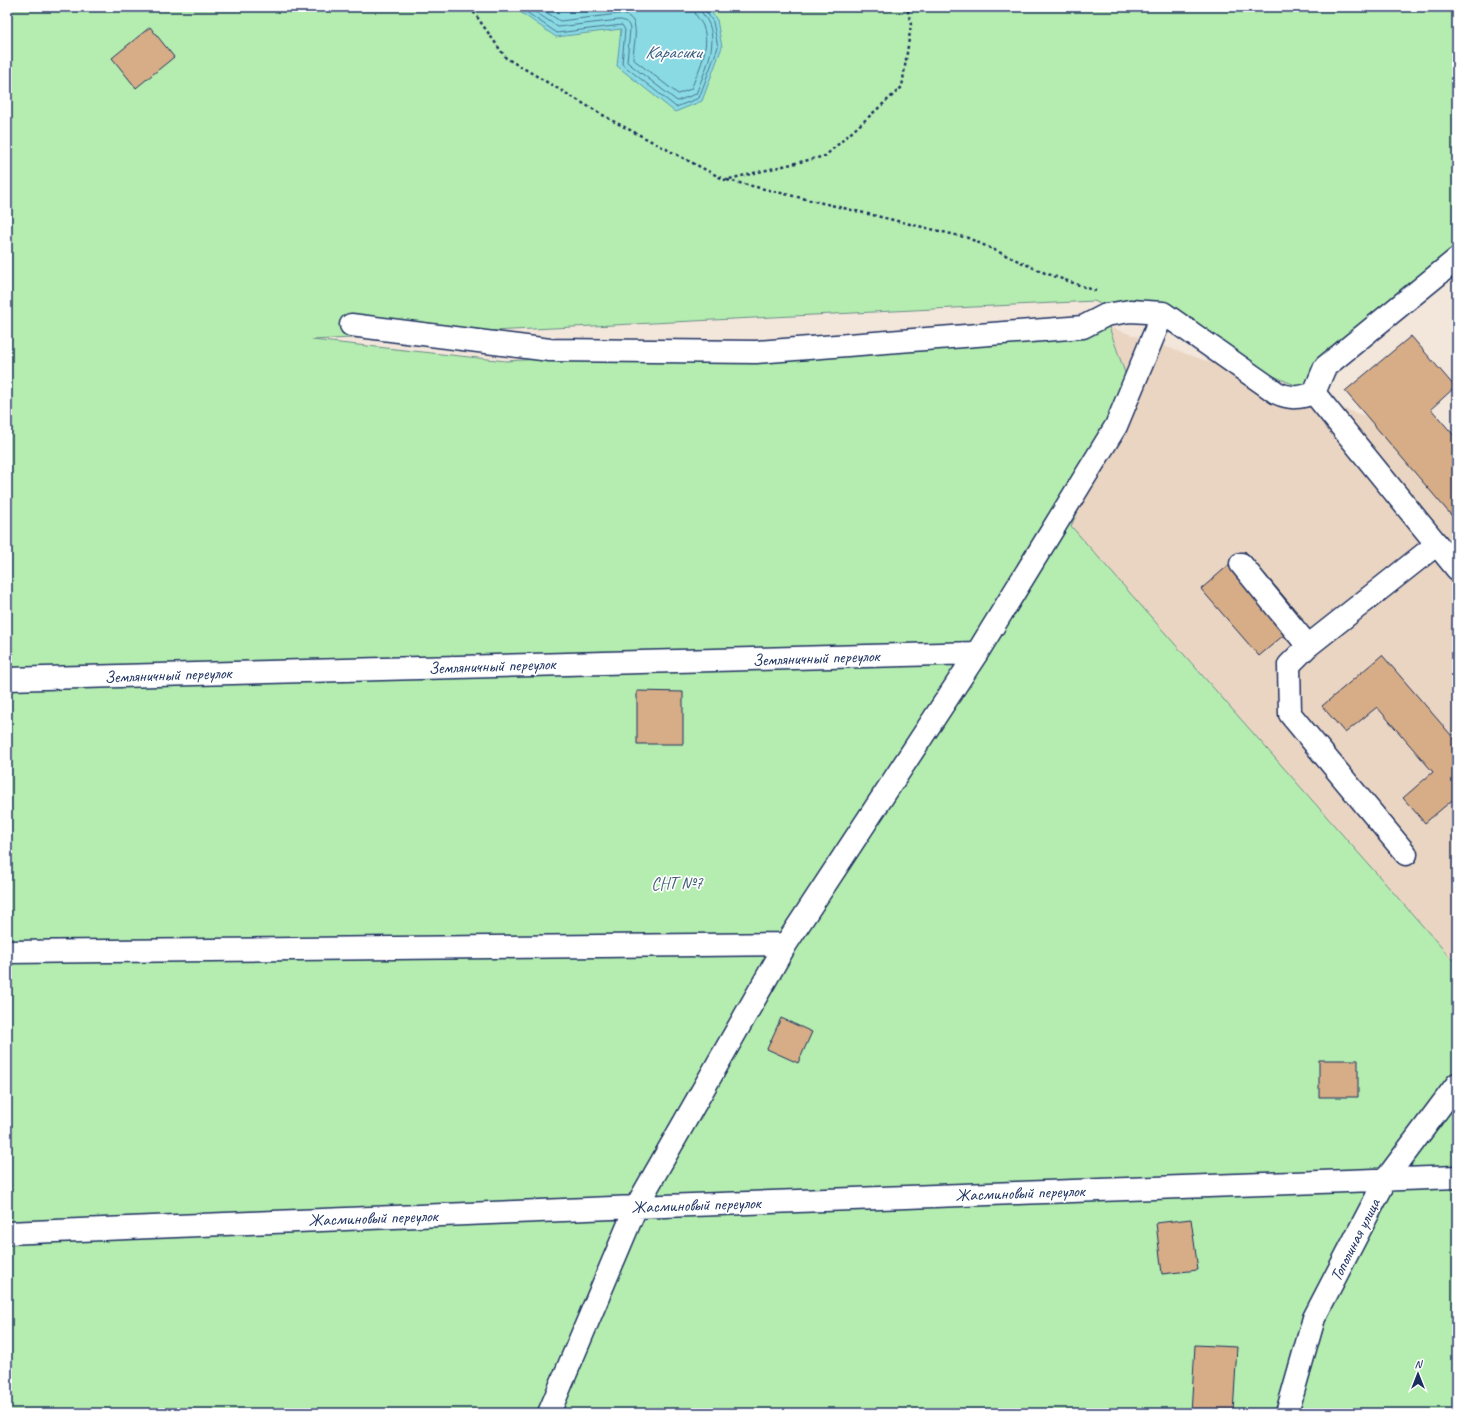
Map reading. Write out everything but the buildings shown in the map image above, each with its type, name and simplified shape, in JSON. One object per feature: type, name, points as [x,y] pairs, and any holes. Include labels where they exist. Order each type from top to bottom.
[{"type":"street","points":[[1314,393],[1325,367],[1457,259]]},
{"type":"street","points":[[350,325],[550,350],[756,352],[1083,327],[1106,316],[1130,311],[1163,313],[1277,393],[1293,398],[1314,393]]},
{"type":"street","points":[[549,1413],[636,1207],[786,944],[977,653],[1116,426],[1163,313]]},
{"type":"street","points":[[1314,393],[1457,569]]},
{"type":"street","points":[[1406,854],[1290,714],[1289,665],[1308,646],[1437,544]]},
{"type":"street","points":[[1241,564],[1308,646]]},
{"type":"street","name":"Земляничный переулок","points":[[7,679],[977,653]]},
{"type":"street","points":[[7,952],[786,944]]},
{"type":"street","name":"Тополиная улица","points":[[1288,1413],[1314,1318],[1386,1180],[1457,1084]]},
{"type":"street","name":"Жасминовый переулок","points":[[7,1233],[636,1207],[1457,1177]]},
{"type":"path","points":[[470,7],[506,58],[614,121],[725,180],[968,238],[1045,273],[1097,291]]},
{"type":"path","points":[[725,180],[825,156],[902,87],[911,25],[907,7]]},
{"type":"shaded area","points":[[1109,327],[1457,448],[1457,965],[1071,526],[1132,393]]},
{"type":"green space","name":"СНТ №7","points":[[7,7],[1457,7],[1457,260],[1314,393],[1094,301],[312,340],[506,361],[1109,327],[1132,393],[1071,526],[1457,965],[1457,1413],[7,1413]]},
{"type":"water","name":"Карасики","points":[[513,7],[708,7],[717,20],[722,47],[702,101],[675,112],[617,66],[621,29],[556,37]]}]
